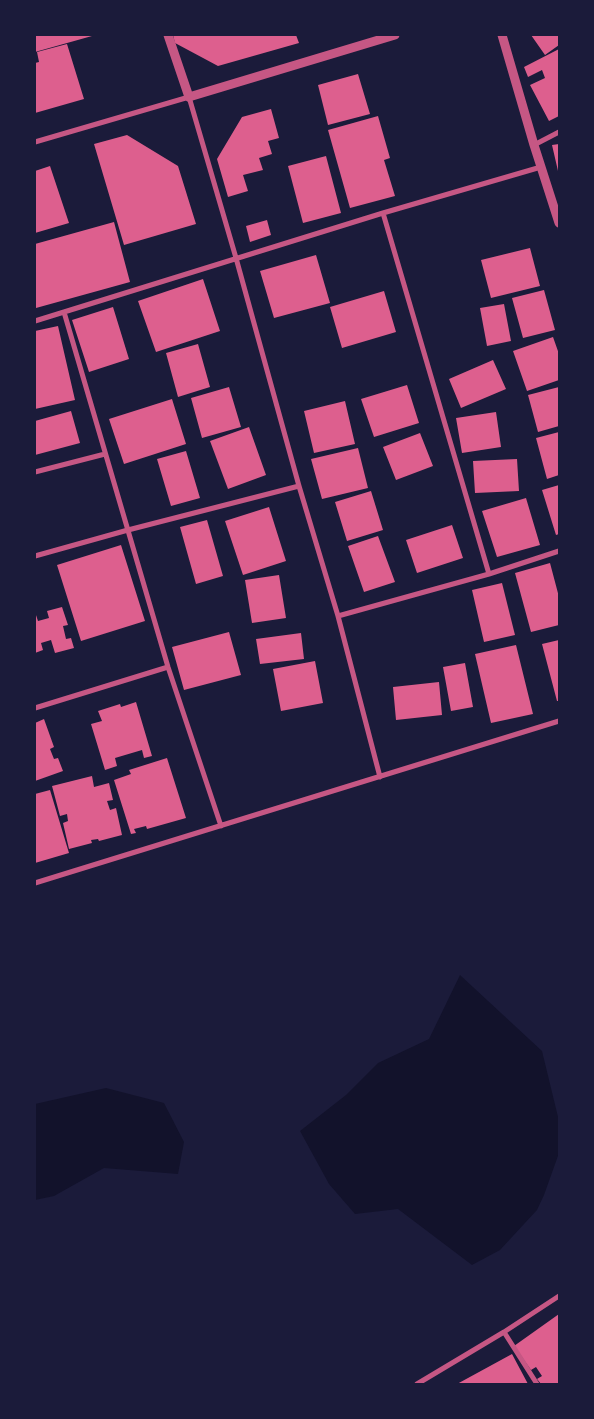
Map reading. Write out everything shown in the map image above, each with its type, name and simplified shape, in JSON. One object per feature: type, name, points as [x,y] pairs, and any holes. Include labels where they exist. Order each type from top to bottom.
[{"type":"street","points":[[168,35],[189,97],[236,258],[299,486],[338,616],[380,777]]},
{"type":"street","points":[[35,142],[395,35]]},
{"type":"street","points":[[502,35],[534,145],[558,218]]},
{"type":"street","points":[[534,145],[559,132]]},
{"type":"street","points":[[35,321],[383,213],[542,166]]},
{"type":"street","points":[[383,213],[488,574]]},
{"type":"street","points":[[64,312],[168,667],[221,826]]},
{"type":"street","points":[[35,472],[105,454]]},
{"type":"street","points":[[35,556],[299,486]]},
{"type":"street","points":[[338,616],[488,574],[559,551]]},
{"type":"street","points":[[35,708],[168,667]]},
{"type":"street","points":[[35,883],[559,721]]},
{"type":"street","points":[[417,1384],[504,1332],[559,1296]]},
{"type":"street","points":[[504,1332],[536,1384]]},
{"type":"shaded area","points":[[460,975],[542,1051],[559,1121],[559,1153],[537,1210],[500,1250],[472,1265],[398,1209],[355,1214],[329,1184],[300,1131],[346,1095],[378,1063],[429,1039]]},
{"type":"shaded area","points":[[106,1088],[164,1103],[184,1142],[178,1174],[104,1168],[54,1196],[35,1200],[35,1104]]},
{"type":"building","points":[[35,35],[92,35],[92,36],[35,52]]},
{"type":"building","points":[[173,35],[296,35],[299,43],[218,66],[175,43]]},
{"type":"building","points":[[531,35],[559,35],[559,45],[545,55]]},
{"type":"building","points":[[67,44],[84,99],[35,113],[35,63],[39,62],[37,52]]},
{"type":"building","points":[[559,49],[559,116],[549,121],[530,85],[545,78],[542,70],[528,77],[524,67]]},
{"type":"building","points":[[358,74],[370,114],[328,125],[318,85]]},
{"type":"building","points":[[271,109],[279,138],[268,141],[272,154],[259,158],[263,170],[243,175],[248,191],[228,197],[217,159],[242,117]]},
{"type":"building","points":[[378,116],[390,158],[384,160],[395,196],[350,208],[328,130]]},
{"type":"building","points":[[127,135],[178,166],[196,224],[124,245],[94,144]]},
{"type":"building","points":[[559,144],[559,171],[558,171],[552,145]]},
{"type":"building","points":[[326,156],[341,213],[303,223],[288,166]]},
{"type":"building","points":[[50,166],[69,223],[35,233],[35,171]]},
{"type":"building","points":[[267,220],[271,235],[250,242],[246,226]]},
{"type":"building","points":[[114,222],[130,282],[36,308],[35,244]]},
{"type":"building","points":[[530,248],[540,286],[491,298],[481,260]]},
{"type":"building","points":[[316,255],[330,303],[274,318],[260,271]]},
{"type":"building","points":[[203,279],[220,331],[156,352],[138,301]]},
{"type":"building","points":[[544,290],[555,330],[523,338],[512,298]]},
{"type":"building","points":[[384,291],[396,332],[342,348],[330,307]]},
{"type":"building","points":[[504,304],[511,341],[487,346],[480,308]]},
{"type":"building","points":[[113,307],[129,359],[89,372],[72,320]]},
{"type":"building","points":[[58,326],[75,400],[35,409],[35,331]]},
{"type":"building","points":[[553,337],[559,354],[559,380],[527,391],[513,351]]},
{"type":"building","points":[[198,344],[210,387],[178,397],[166,353]]},
{"type":"building","points":[[493,360],[506,389],[461,408],[449,379]]},
{"type":"building","points":[[407,385],[419,423],[374,437],[361,399]]},
{"type":"building","points":[[229,387],[241,427],[202,438],[191,398]]},
{"type":"building","points":[[559,387],[559,426],[538,432],[528,395]]},
{"type":"building","points":[[172,399],[186,444],[124,464],[109,419]]},
{"type":"building","points":[[345,401],[355,444],[314,453],[304,411]]},
{"type":"building","points":[[71,411],[80,443],[35,455],[35,421]]},
{"type":"building","points":[[496,412],[501,447],[462,453],[456,418]]},
{"type":"building","points":[[249,427],[266,475],[228,489],[210,441]]},
{"type":"building","points":[[559,432],[559,475],[547,479],[536,438]]},
{"type":"building","points":[[420,433],[433,466],[396,480],[383,447]]},
{"type":"building","points":[[358,448],[368,488],[322,499],[311,459]]},
{"type":"building","points":[[186,451],[200,498],[171,506],[157,459]]},
{"type":"building","points":[[517,459],[519,491],[475,493],[473,461]]},
{"type":"building","points":[[559,485],[559,534],[556,535],[542,490]]},
{"type":"building","points":[[371,491],[383,530],[347,541],[335,502]]},
{"type":"building","points":[[526,498],[540,545],[497,557],[482,511]]},
{"type":"building","points":[[269,507],[286,561],[243,575],[225,521]]},
{"type":"building","points":[[207,520],[223,576],[196,584],[180,527]]},
{"type":"building","points":[[452,525],[463,558],[417,573],[406,540]]},
{"type":"building","points":[[378,536],[395,582],[364,592],[348,546]]},
{"type":"building","points":[[121,545],[145,621],[81,641],[57,565]]},
{"type":"building","points":[[550,563],[559,597],[559,625],[531,632],[515,573]]},
{"type":"building","points":[[279,575],[286,618],[252,623],[245,580]]},
{"type":"building","points":[[502,583],[515,635],[484,642],[472,590]]},
{"type":"building","points":[[62,607],[68,625],[63,626],[66,639],[71,638],[74,648],[55,653],[51,640],[41,643],[43,650],[35,653],[35,612],[38,621],[49,618],[47,611]]},
{"type":"building","points":[[229,632],[241,675],[184,690],[172,647]]},
{"type":"building","points":[[301,633],[304,659],[260,664],[256,639]]},
{"type":"building","points":[[559,640],[559,701],[557,701],[542,644]]},
{"type":"building","points":[[516,645],[533,714],[491,723],[475,654]]},
{"type":"building","points":[[315,661],[323,703],[281,711],[273,669]]},
{"type":"building","points":[[465,663],[473,707],[451,711],[443,667]]},
{"type":"building","points":[[439,682],[442,715],[396,720],[393,687]]},
{"type":"building","points":[[136,702],[152,756],[144,758],[142,750],[115,758],[117,766],[105,770],[91,724],[102,721],[98,711],[120,704],[121,707]]},
{"type":"building","points":[[44,719],[54,747],[50,749],[54,759],[58,758],[63,771],[35,781],[35,723]]},
{"type":"building","points":[[167,758],[186,818],[147,829],[146,826],[134,829],[136,833],[131,834],[114,780],[131,774],[129,770]]},
{"type":"building","points":[[92,776],[94,787],[109,783],[113,800],[107,801],[110,810],[116,808],[122,835],[99,841],[98,839],[91,840],[92,843],[69,849],[63,823],[68,821],[67,814],[60,816],[52,786]]},
{"type":"building","points":[[50,790],[69,853],[35,863],[35,794]]},
{"type":"building","points":[[559,1314],[559,1384],[541,1384],[537,1379],[542,1376],[536,1367],[531,1370],[514,1346]]},
{"type":"building","points":[[512,1354],[528,1384],[457,1384]]}]
